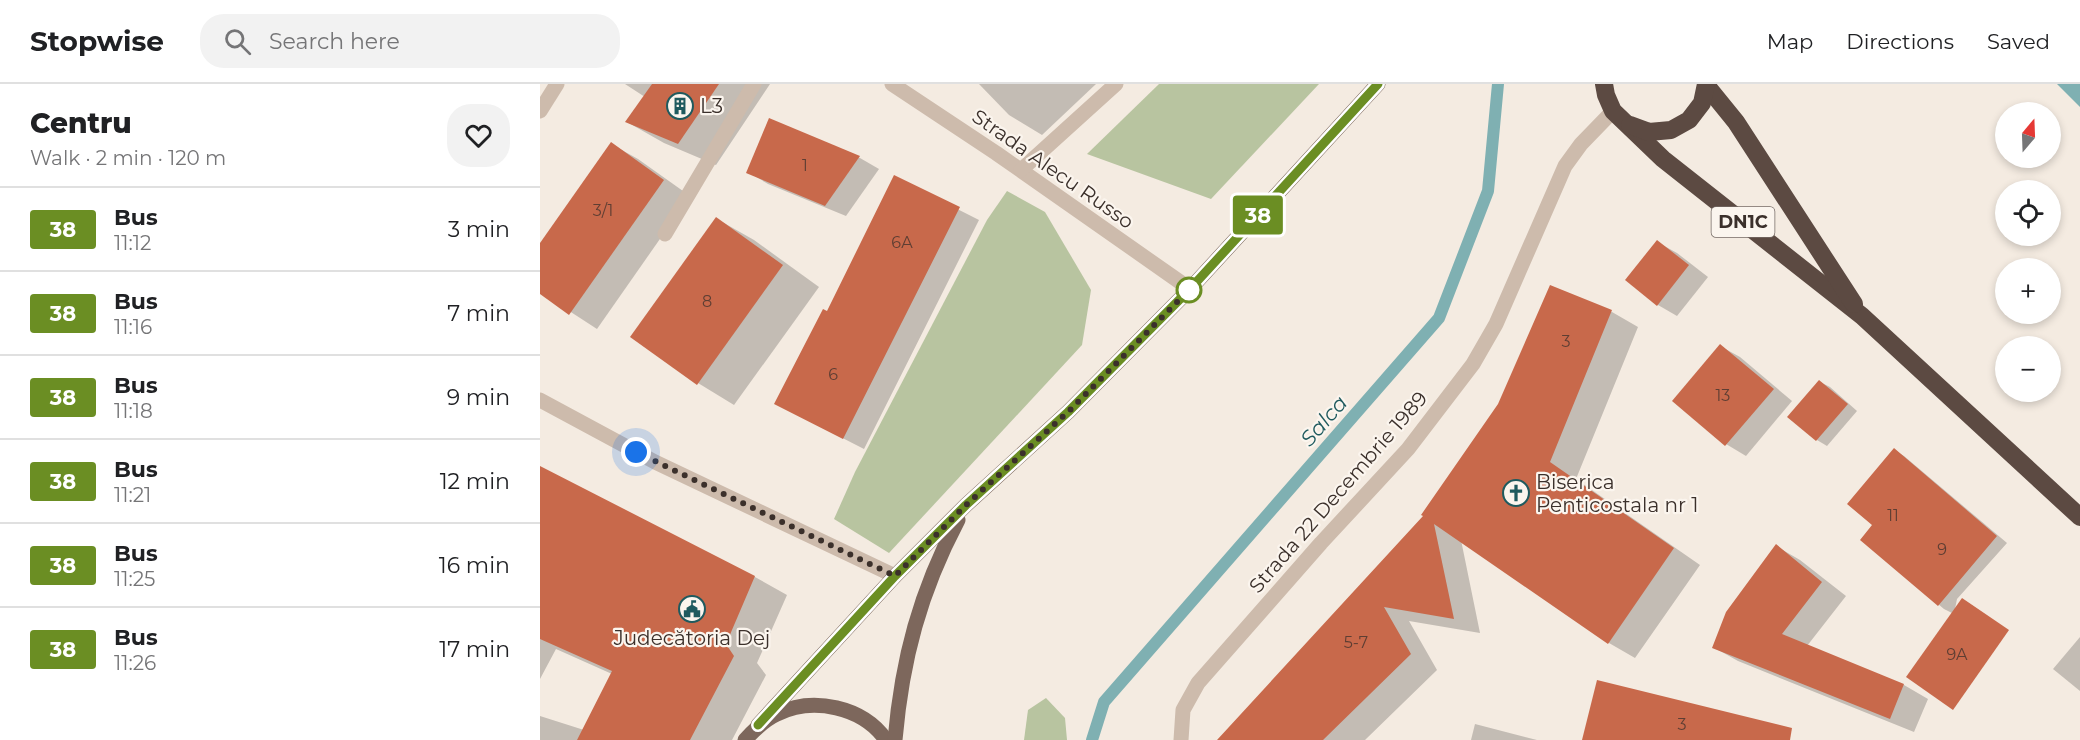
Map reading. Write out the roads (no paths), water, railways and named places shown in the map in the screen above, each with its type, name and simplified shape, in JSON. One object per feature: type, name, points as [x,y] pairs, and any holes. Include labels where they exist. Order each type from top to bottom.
[{"type":"highway","points":[[1604,84],[1613,111]]},
{"type":"highway","name":"DN1C","points":[[1629,125],[1649,132],[1671,130],[1689,120],[1702,103],[1706,85]]},
{"type":"highway","name":"DN1C","points":[[1706,85],[1736,122],[1862,316]]},
{"type":"highway","name":"DN1C","points":[[1613,111],[1663,159],[1862,316],[2080,517]]},
{"type":"main road","points":[[745,740],[895,576],[966,505],[1068,412],[1190,289],[1378,84]]},
{"type":"main road","points":[[895,740],[901,690],[924,593],[938,558],[966,505]]},
{"type":"main road","points":[[758,725],[777,714],[799,706],[821,705],[843,710],[864,719],[886,740]]},
{"type":"street","points":[[540,111],[558,84]]},
{"type":"street","points":[[665,234],[754,84]]},
{"type":"street","name":"Strada Alecu Russo","points":[[892,84],[1021,170],[1190,289]]},
{"type":"street","points":[[1021,170],[1116,84]]},
{"type":"street","name":"Strada 22 Decembrie 1989","points":[[1181,740],[1183,710],[1198,683],[1321,543],[1408,449],[1473,364],[1496,324],[1565,166],[1581,144],[1613,111]]},
{"type":"street","points":[[540,400],[655,462],[895,576]]},
{"type":"water","points":[[2057,84],[2080,84],[2080,107]]},
{"type":"waterway","name":"Salca","points":[[1092,740],[1104,702],[1439,318],[1488,191],[1498,84]]},
{"type":"place","name":"L3","points":[[680,106]]},
{"type":"place","name":"Biserica Penticostala nr 1","points":[[1516,493]]},
{"type":"place","name":"Judecătoria Dej","points":[[692,609]]}]
